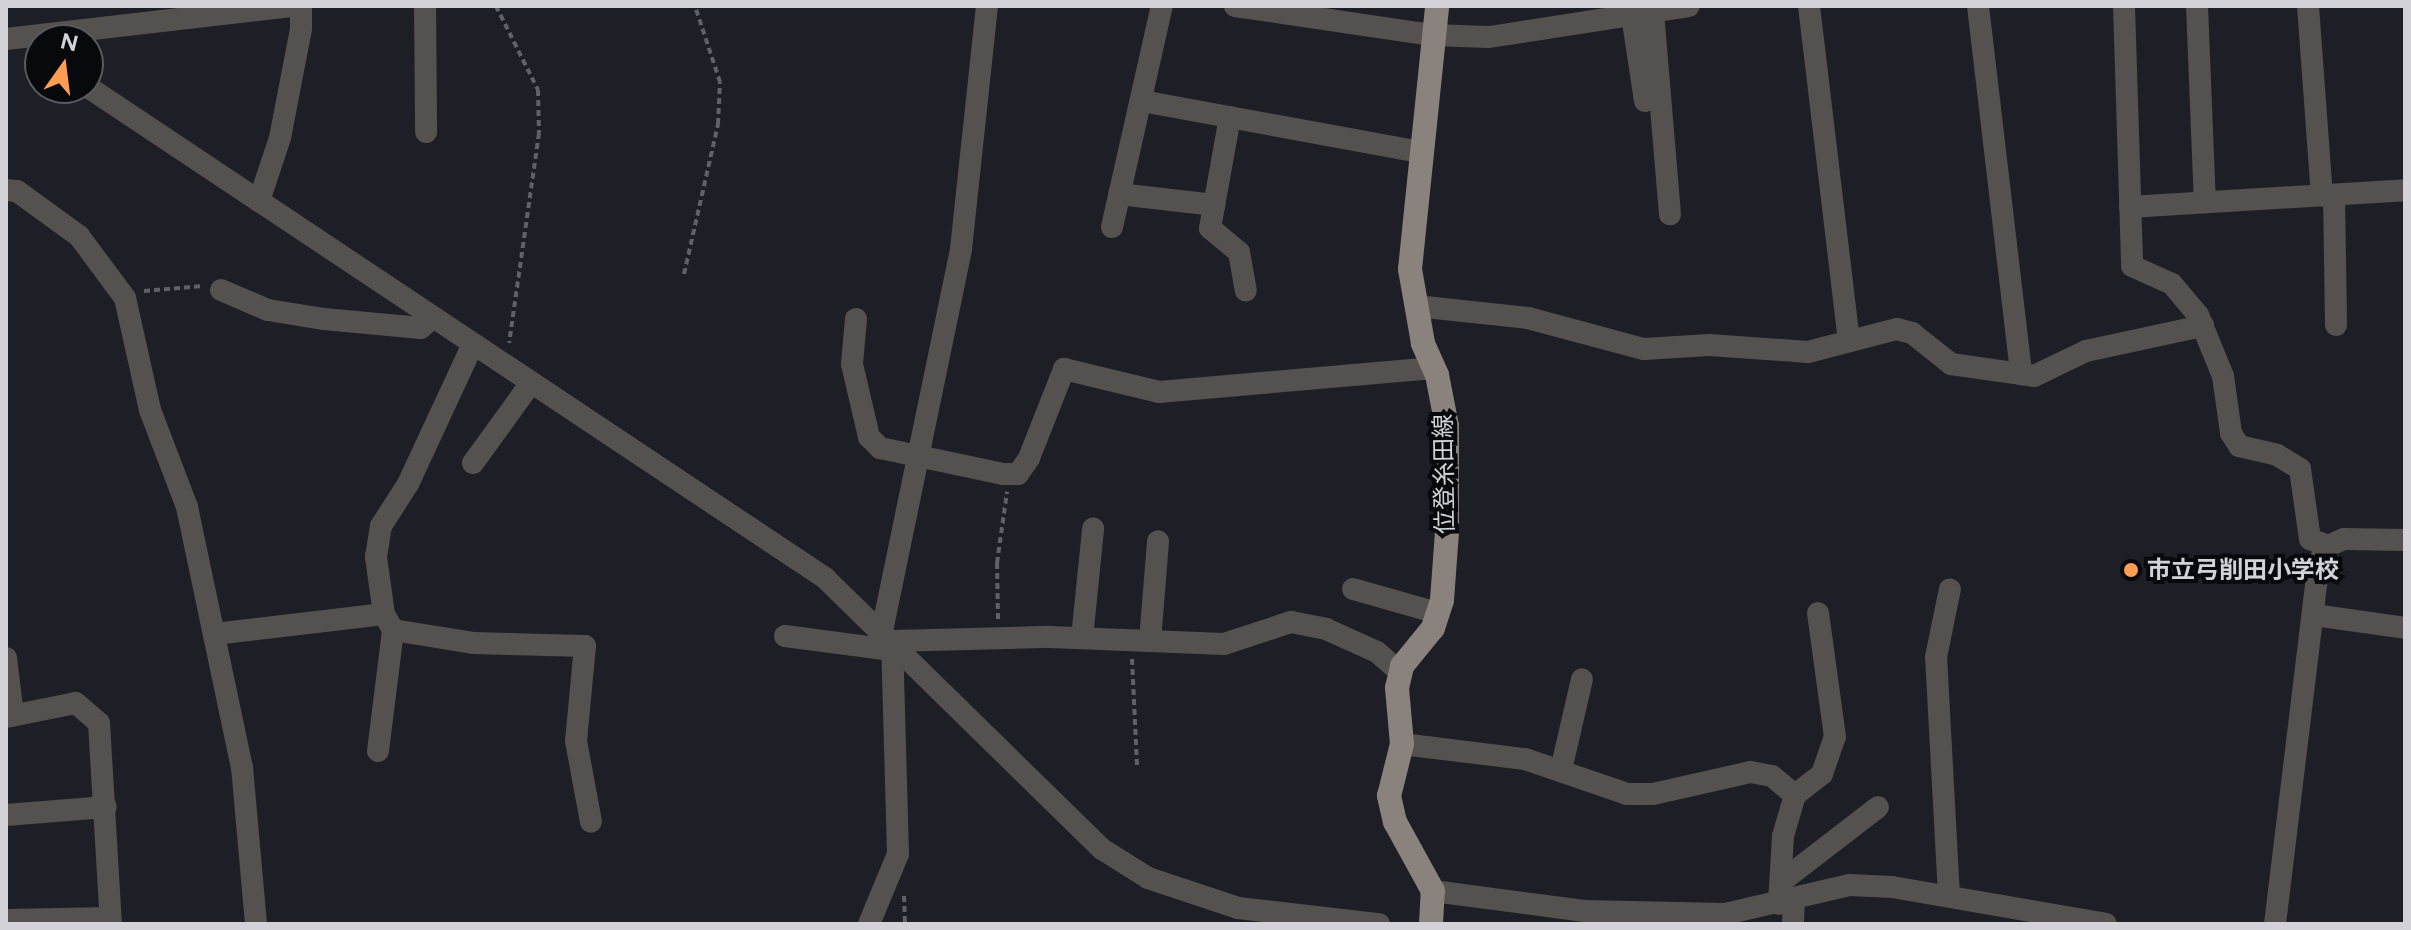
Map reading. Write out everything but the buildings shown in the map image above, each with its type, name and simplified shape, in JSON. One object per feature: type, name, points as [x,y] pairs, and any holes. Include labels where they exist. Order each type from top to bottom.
[{"type":"main road","name":"位登糸田線","points":[[1401,673],[1433,628],[1438,613],[1447,532],[1447,426],[1416,306],[1410,269],[1431,35],[1437,6]]},
{"type":"main road","points":[[1401,673],[1402,744],[1389,796],[1395,822],[1433,891],[1431,924]]},
{"type":"street","points":[[104,34],[291,6]]},
{"type":"street","points":[[259,201],[280,138],[301,29],[301,6]]},
{"type":"street","points":[[425,6],[426,132]]},
{"type":"street","points":[[869,924],[898,854],[889,641],[919,452],[961,249],[987,6]]},
{"type":"street","points":[[1112,227],[1162,6]]},
{"type":"street","points":[[1235,6],[1431,35],[1489,37],[1689,6]]},
{"type":"street","points":[[1809,6],[1849,341]]},
{"type":"street","points":[[1978,6],[2021,374]]},
{"type":"street","points":[[2124,6],[2132,266],[2172,284],[2203,326],[2223,376],[2231,433],[2239,446],[2277,455],[2300,469],[2310,539],[2328,546]]},
{"type":"street","points":[[2197,6],[2205,202]]},
{"type":"street","points":[[2308,6],[2328,195],[2336,325]]},
{"type":"street","points":[[1643,13],[1645,101]]},
{"type":"street","points":[[1643,13],[1670,214]]},
{"type":"street","points":[[104,98],[825,578],[1061,814],[1148,878],[1238,908],[1379,924]]},
{"type":"street","points":[[1142,101],[1419,152]]},
{"type":"street","points":[[1230,117],[1210,228],[1239,252],[1246,290]]},
{"type":"street","points":[[6,190],[17,191],[79,236],[122,294],[150,410],[187,507],[242,767],[256,924]]},
{"type":"street","points":[[2130,207],[2405,190]]},
{"type":"street","points":[[1119,194],[1214,205]]},
{"type":"street","points":[[221,290],[268,310],[324,319],[421,328],[433,317]]},
{"type":"street","points":[[1416,306],[1528,318],[1644,349],[1709,345],[1808,352],[1897,329],[1912,333],[1951,364],[2034,376],[2086,351],[2203,326]]},
{"type":"street","points":[[856,319],[852,364],[869,437],[880,448],[919,452],[1010,474],[1018,474],[1029,458],[1064,369],[1159,392],[1434,368]]},
{"type":"street","points":[[378,751],[389,622],[376,557],[381,526],[408,484],[473,344]]},
{"type":"street","points":[[473,463],[531,383]]},
{"type":"street","points":[[1082,638],[1093,529]]},
{"type":"street","points":[[2275,924],[2319,562],[2328,546],[2344,539],[2405,540]]},
{"type":"street","points":[[1141,641],[1158,541]]},
{"type":"street","points":[[1353,589],[1438,613]]},
{"type":"street","points":[[1949,896],[1936,657],[1950,589]]},
{"type":"street","points":[[1793,924],[1785,895],[1783,836],[1795,795],[1822,774],[1835,737],[1818,613]]},
{"type":"street","points":[[2314,615],[2405,628]]},
{"type":"street","points":[[214,634],[389,622],[473,643],[585,646],[576,741],[591,822]]},
{"type":"street","points":[[785,636],[889,641],[1082,638],[1224,644],[1291,622],[1326,629],[1377,652],[1401,673]]},
{"type":"street","points":[[6,658],[10,716],[76,703],[93,714],[99,723],[106,807],[110,921],[18,922]]},
{"type":"street","points":[[1561,770],[1582,679]]},
{"type":"street","points":[[1402,744],[1525,759],[1627,794],[1653,794],[1751,772],[1772,776],[1795,795]]},
{"type":"street","points":[[6,815],[106,807]]},
{"type":"street","points":[[1785,895],[1878,807]]},
{"type":"street","points":[[1433,891],[1585,911],[1725,914],[1785,895],[1850,885],[1949,896],[2069,920],[2106,924]]},
{"type":"path","points":[[496,6],[538,90],[539,133],[535,190],[522,235],[504,365]]},
{"type":"path","points":[[684,274],[718,124],[720,82],[695,6]]},
{"type":"path","points":[[122,294],[199,285],[221,290]]},
{"type":"path","points":[[999,640],[997,563],[1010,474]]},
{"type":"path","points":[[1137,765],[1141,641]]},
{"type":"place","name":"市立弓削田小学校","points":[[2131,570]]}]
